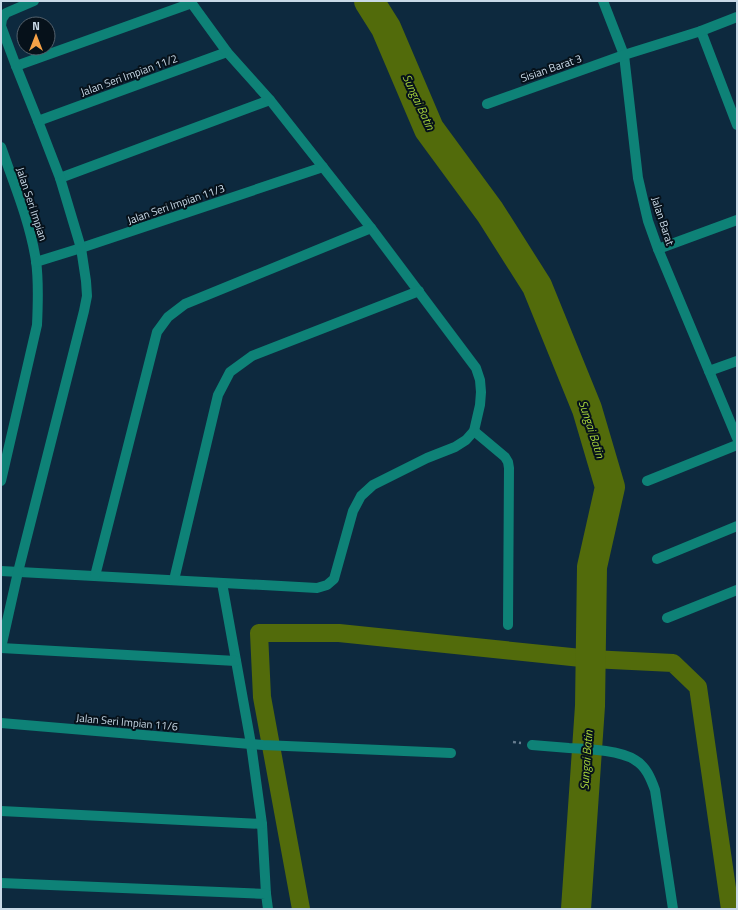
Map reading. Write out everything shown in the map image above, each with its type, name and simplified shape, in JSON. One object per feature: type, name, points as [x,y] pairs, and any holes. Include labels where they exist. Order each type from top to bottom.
[{"type":"street","points":[[34,1],[6,13],[2,19],[1,26],[60,178],[81,248],[87,296],[18,572],[1,648],[236,661]]},
{"type":"street","name":"Jalan Barat","points":[[603,1],[624,56],[638,178],[648,221],[658,249],[737,438]]},
{"type":"street","points":[[1,571],[316,588],[327,585],[334,579],[353,511],[361,496],[373,485],[427,458],[455,447],[466,440],[474,432],[480,406],[481,392],[480,380],[476,368],[419,291],[270,100],[227,52],[191,2],[16,66]]},
{"type":"street","name":"Sisian Barat 3","points":[[487,104],[737,18]]},
{"type":"street","points":[[701,31],[737,126]]},
{"type":"street","name":"Jalan Seri Impian 11/2","points":[[38,121],[227,52]]},
{"type":"street","points":[[60,178],[270,100]]},
{"type":"street","name":"Jalan Seri Impian","points":[[1,147],[27,222],[36,262],[39,301],[37,325],[1,481]]},
{"type":"street","name":"Jalan Seri Impian 11/3","points":[[36,262],[323,167]]},
{"type":"street","points":[[658,249],[737,220]]},
{"type":"street","points":[[95,576],[157,332],[168,317],[185,304],[371,228]]},
{"type":"street","points":[[174,580],[218,395],[230,372],[252,356],[419,291]]},
{"type":"street","points":[[709,371],[737,360]]},
{"type":"street","points":[[474,432],[505,457],[508,462],[508,624]]},
{"type":"street","points":[[647,482],[737,445]]},
{"type":"street","points":[[657,559],[737,526]]},
{"type":"street","points":[[222,583],[251,744],[262,824],[268,909]]},
{"type":"street","points":[[667,618],[737,590]]},
{"type":"street","name":"Jalan Seri Impian 11/6","points":[[1,723],[263,745],[451,753]]},
{"type":"street","points":[[532,745],[599,750],[621,754],[635,760],[644,768],[655,790],[672,909]]},
{"type":"street","points":[[1,811],[262,824]]},
{"type":"street","points":[[1,883],[266,894]]},
{"type":"waterway","name":"Sungai Batin","points":[[369,1],[386,28],[429,129],[490,212],[537,286],[587,409],[610,487],[592,567],[590,706],[576,909]]},
{"type":"waterway","points":[[301,909],[262,697],[259,633],[339,633],[591,659],[673,663],[698,687],[730,909]]}]
